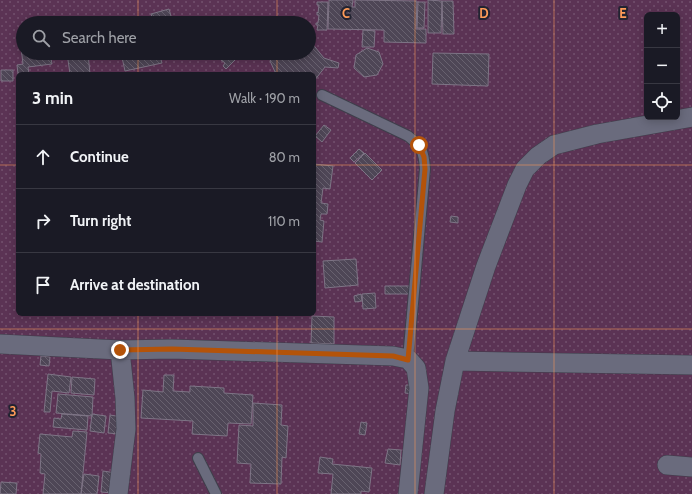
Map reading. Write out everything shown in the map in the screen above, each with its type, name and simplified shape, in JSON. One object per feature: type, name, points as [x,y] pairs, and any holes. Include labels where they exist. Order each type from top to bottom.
[{"type":"street","points":[[434,494],[445,411],[455,361],[486,266],[525,169],[538,156],[554,145],[596,134],[692,117]]},
{"type":"street","points":[[0,344],[120,350],[172,349],[393,356],[408,360],[416,368],[419,388],[408,494]]},
{"type":"street","points":[[118,494],[126,429],[125,398],[120,350]]},
{"type":"street","points":[[455,361],[692,365]]},
{"type":"street","points":[[667,465],[692,467]]},
{"type":"lane","points":[[322,96],[408,136],[419,145],[424,157],[425,169],[408,360]]},
{"type":"lane","points":[[198,458],[216,494]]},
{"type":"shaded area","points":[[0,0],[692,0],[692,494],[0,494]]},
{"type":"building","points":[[329,0],[353,0],[352,7],[355,7],[355,0],[417,1],[416,29],[426,29],[426,43],[384,42],[384,30],[328,29]]},
{"type":"building","points":[[428,0],[442,1],[441,33],[428,33]]},
{"type":"building","points":[[442,1],[453,1],[454,34],[443,34]]},
{"type":"building","points":[[317,2],[328,2],[327,30],[317,30],[318,25],[316,25],[316,23],[318,23],[319,15],[317,15],[317,12],[318,13],[319,5],[317,5]]},
{"type":"building","points":[[418,2],[425,2],[424,28],[417,28]]},
{"type":"building","points":[[169,9],[171,16],[152,16],[151,14]]},
{"type":"building","points":[[363,30],[375,31],[374,47],[362,47]]},
{"type":"building","points":[[316,48],[324,58],[339,63],[338,68],[325,67],[316,78],[316,72],[275,72],[270,61],[316,60]]},
{"type":"building","points":[[367,48],[379,52],[383,64],[377,75],[364,77],[354,68],[356,55]]},
{"type":"building","points":[[433,53],[489,54],[488,86],[432,84]]},
{"type":"building","points":[[23,60],[51,60],[52,64],[28,67],[29,72],[18,72],[17,65],[23,64]]},
{"type":"building","points":[[68,60],[89,60],[90,72],[70,72]]},
{"type":"building","points":[[123,60],[161,60],[162,63],[125,71]]},
{"type":"building","points":[[221,60],[235,60],[226,69],[223,66],[225,63]]},
{"type":"building","points":[[1,70],[13,70],[13,81],[1,81]]},
{"type":"building","points":[[324,125],[331,130],[322,142],[316,137]]},
{"type":"building","points":[[359,149],[364,153],[354,162],[350,158]]},
{"type":"building","points":[[365,153],[382,170],[372,180],[355,163]]},
{"type":"building","points":[[316,164],[333,166],[330,189],[323,188],[321,203],[328,204],[327,214],[321,214],[320,220],[324,221],[322,242],[316,241]]},
{"type":"building","points":[[451,216],[458,217],[458,223],[450,222]]},
{"type":"building","points":[[356,259],[358,285],[325,288],[323,261]]},
{"type":"building","points":[[385,286],[411,286],[411,294],[385,294]]},
{"type":"building","points":[[375,293],[376,308],[363,309],[362,294]]},
{"type":"building","points":[[361,294],[362,301],[355,302],[354,296]]},
{"type":"building","points":[[312,316],[334,317],[334,344],[311,343]]},
{"type":"building","points":[[41,356],[50,357],[49,366],[40,365]]},
{"type":"building","points":[[48,374],[71,377],[69,393],[52,391],[50,412],[44,412]]},
{"type":"building","points":[[164,375],[174,375],[173,391],[190,392],[190,386],[224,388],[224,393],[253,395],[251,424],[228,423],[227,436],[192,434],[193,421],[141,418],[143,390],[163,392]]},
{"type":"building","points":[[72,377],[95,379],[94,395],[71,393]]},
{"type":"building","points":[[406,385],[414,385],[413,394],[405,393]]},
{"type":"building","points":[[58,394],[93,397],[92,416],[56,413]]},
{"type":"building","points":[[253,403],[282,405],[281,425],[288,426],[286,458],[282,457],[281,484],[250,483],[251,464],[237,463],[239,425],[253,426]]},
{"type":"building","points":[[62,414],[88,416],[87,430],[53,427],[54,418],[61,419]]},
{"type":"building","points":[[92,414],[106,416],[104,433],[90,431]]},
{"type":"building","points":[[110,415],[122,417],[120,434],[108,433]]},
{"type":"building","points":[[361,422],[367,423],[365,435],[359,434]]},
{"type":"building","points":[[73,431],[87,432],[81,494],[43,494],[45,474],[40,473],[41,454],[38,453],[40,434],[72,437]]},
{"type":"building","points":[[388,449],[401,450],[400,465],[385,463]]},
{"type":"building","points":[[320,457],[333,459],[332,464],[372,468],[369,492],[361,491],[361,494],[331,494],[333,474],[318,473]]},
{"type":"building","points":[[103,471],[116,473],[113,493],[101,492]]},
{"type":"building","points":[[84,474],[99,476],[97,494],[81,494]]},
{"type":"building","points":[[1,482],[17,483],[16,494],[0,494]]},
{"type":"route","points":[[120,350],[172,349],[393,356],[408,360],[425,169],[424,157],[419,145]]}]
